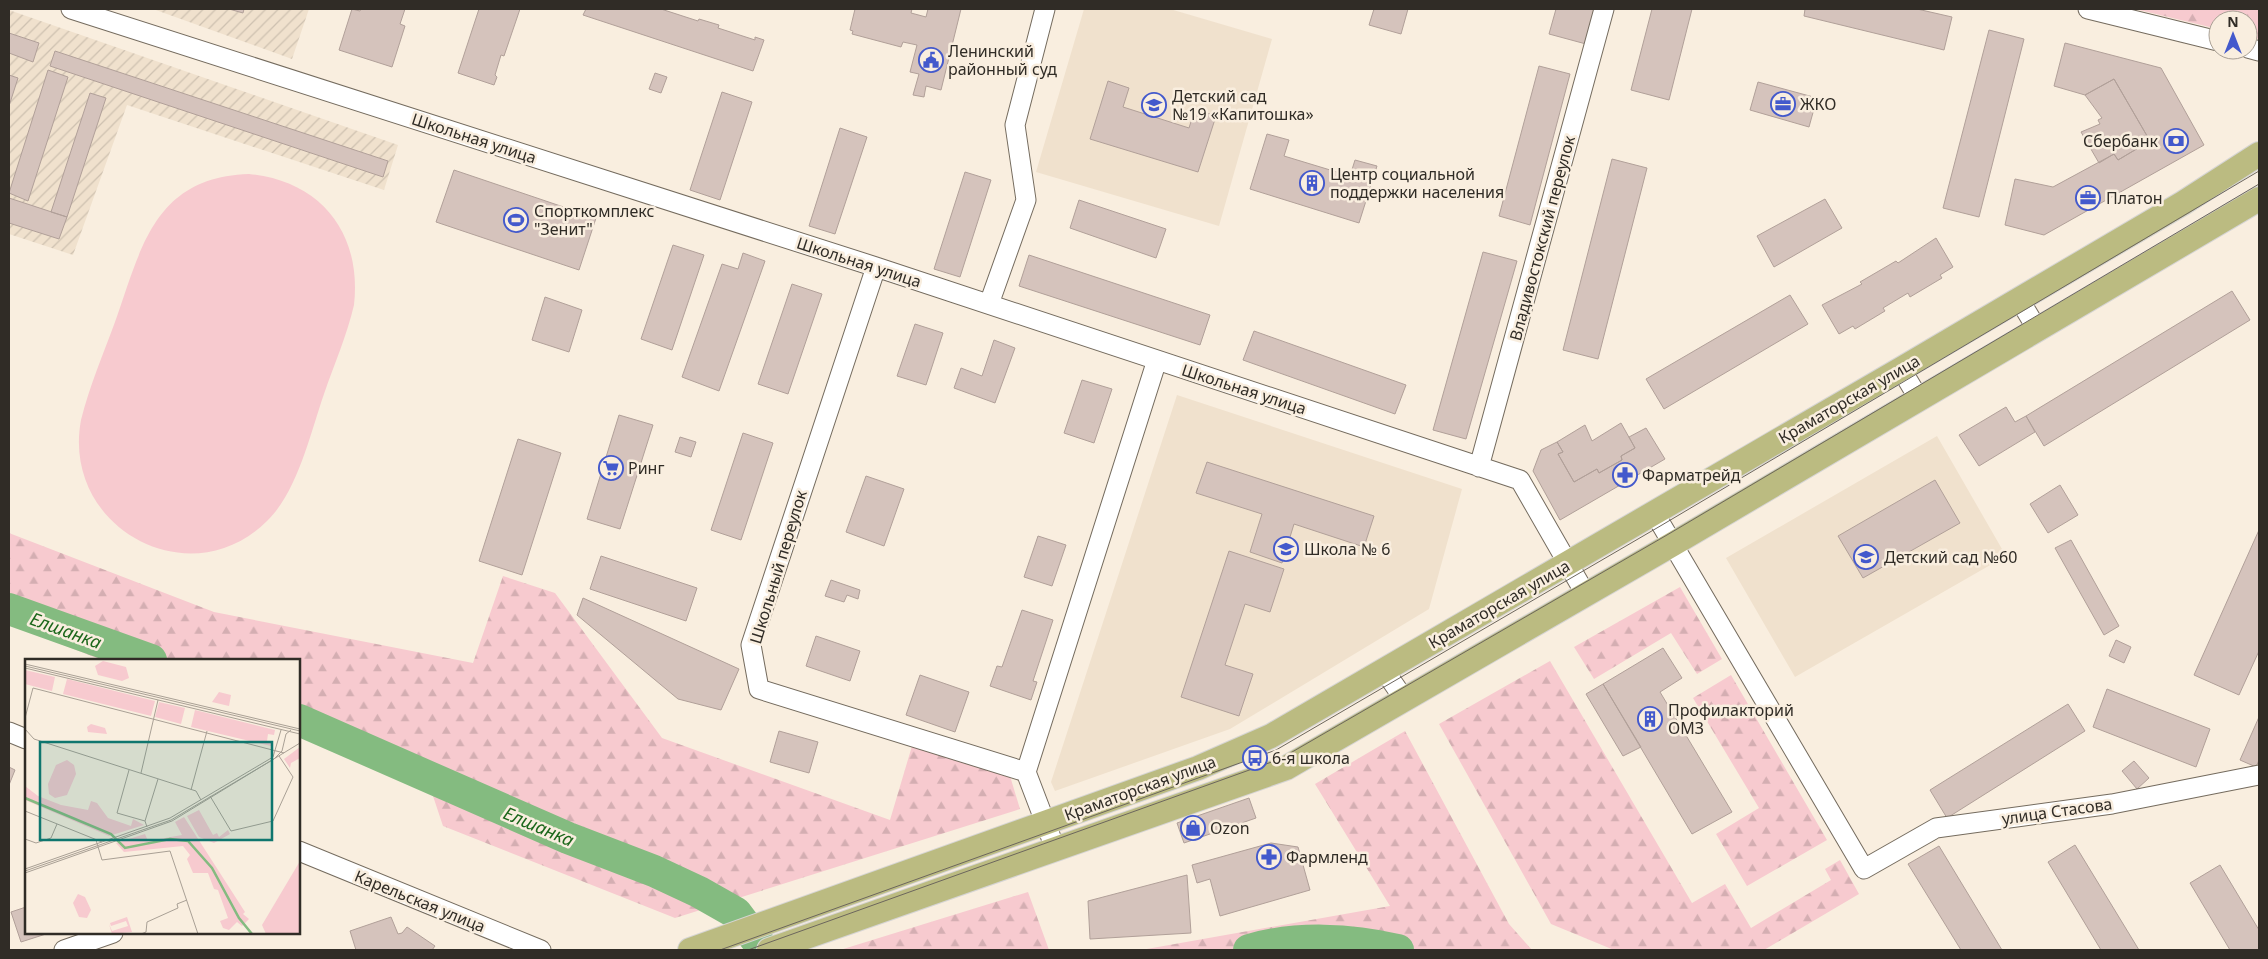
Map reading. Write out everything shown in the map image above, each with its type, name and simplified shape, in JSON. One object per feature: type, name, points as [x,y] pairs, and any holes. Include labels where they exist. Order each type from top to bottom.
[{"type":"main road","name":"Краматорская улица","points":[[690,950],[1198,768],[1271,736],[1655,514],[2183,203],[2259,154]]},
{"type":"main road","name":"Краматорская улица","points":[[769,950],[1286,768],[2259,199]]},
{"type":"street","name":"Школьная улица","points":[[71,9],[876,267],[1520,480],[1586,594]]},
{"type":"street","points":[[989,304],[1026,200],[1015,124],[1045,9]]},
{"type":"street","name":"Владивостокский переулок","points":[[1479,467],[1604,9]]},
{"type":"street","points":[[2088,9],[2208,39]]},
{"type":"street","name":"Школьный переулок","points":[[876,267],[751,645],[759,689],[1026,772]]},
{"type":"street","points":[[2019,299],[2037,329]]},
{"type":"street","points":[[1055,848],[1026,772],[1156,360]]},
{"type":"street","points":[[1901,369],[1919,399]]},
{"type":"street","points":[[1655,514],[1672,544]]},
{"type":"street","name":"улица Стасова","points":[[1672,544],[1864,869],[1936,828],[2112,804],[2259,775]]},
{"type":"street","points":[[1384,670],[1404,700]]},
{"type":"street","points":[[9,732],[25,739]]},
{"type":"street","name":"Карельская улица","points":[[300,852],[541,950]]},
{"type":"street","points":[[64,950],[110,934]]},
{"type":"shaded area","points":[[153,9],[309,9],[292,59]]},
{"type":"shaded area","name":"Детский сад №19 «Капитошка»","points":[[1084,9],[1170,9],[1272,39],[1219,226],[1036,172]]},
{"type":"shaded area","points":[[9,10],[398,145],[384,190],[127,105],[73,255],[9,234]]},
{"type":"shaded area","name":"Школа № 6","points":[[1177,395],[1462,489],[1429,609],[1230,729],[1055,791],[1051,782]]},
{"type":"shaded area","name":"Детский сад №60","points":[[1937,436],[2006,556],[1795,677],[1726,558]]},
{"type":"green space","points":[[2135,9],[2259,9],[2259,39],[2258,10],[2208,10],[2208,27]]},
{"type":"green space","points":[[249,174],[275,179],[297,187],[316,200],[332,215],[343,234],[351,255],[355,279],[354,305],[302,461],[278,509],[267,521],[236,543],[202,553],[169,551],[137,540],[110,519],[91,492],[80,458],[81,420],[92,383],[134,268],[156,222],[172,203],[192,188],[217,178]]},
{"type":"green space","points":[[9,533],[214,612],[473,663],[503,576],[555,593],[662,738],[890,820],[912,746],[1010,776],[1020,809],[675,918],[443,826],[430,787],[300,736],[300,659],[99,659],[9,624]]},
{"type":"green space","points":[[1680,587],[1722,659],[1697,674],[1671,633],[1594,679],[1574,647]]},
{"type":"green space","points":[[1550,661],[1692,903],[1725,884],[1751,928],[1831,880],[1825,869],[1840,860],[1859,894],[1764,950],[1614,950],[1551,924],[1439,724]]},
{"type":"green space","points":[[1731,675],[1827,840],[1747,886],[1716,834],[1759,808],[1693,698]]},
{"type":"green space","points":[[1405,731],[1509,924],[1532,950],[1141,950],[1390,906],[1315,784]]},
{"type":"green space","points":[[1028,892],[1049,950],[840,950]]},
{"type":"building","points":[[229,9],[244,9],[243,13]]},
{"type":"building","points":[[352,9],[360,11],[361,9],[405,9],[400,24],[405,26],[392,67],[339,50]]},
{"type":"building","points":[[479,9],[520,9],[504,56],[501,55],[494,85],[458,73]]},
{"type":"building","points":[[586,9],[661,9],[698,21],[699,19],[719,25],[718,28],[755,40],[755,37],[764,40],[753,71],[583,15]]},
{"type":"building","name":"Ленинский районный суд","points":[[855,9],[912,9],[911,13],[926,17],[928,9],[961,9],[941,90],[926,86],[924,97],[913,95],[919,74],[910,72],[917,45],[903,42],[901,47],[852,34],[853,31],[850,30]]},
{"type":"building","points":[[1374,9],[1408,9],[1401,34],[1369,25]]},
{"type":"building","points":[[1556,9],[1595,9],[1586,44],[1549,34]]},
{"type":"building","points":[[1652,9],[1692,9],[1669,100],[1631,90]]},
{"type":"building","points":[[1805,9],[1917,9],[1952,17],[1944,50],[1804,16]]},
{"type":"building","points":[[1989,30],[2024,39],[1979,217],[1943,208]]},
{"type":"building","points":[[9,33],[39,43],[33,62],[9,53]]},
{"type":"building","points":[[2065,43],[2161,68],[2204,145],[2044,235],[2005,225],[2015,179],[2053,187],[2114,154],[2118,160],[2150,141],[2114,79],[2085,95],[2054,86]]},
{"type":"building","points":[[55,51],[388,161],[383,177],[50,66]]},
{"type":"building","points":[[1539,66],[1570,74],[1530,225],[1499,216]]},
{"type":"building","points":[[48,70],[68,77],[28,201],[9,193]]},
{"type":"building","points":[[655,73],[667,77],[661,93],[649,89]]},
{"type":"building","points":[[9,75],[18,78],[9,106]]},
{"type":"building","points":[[2114,79],[2150,141],[2118,160],[2114,154],[2099,163],[2081,132],[2100,124],[2098,120],[2102,118],[2085,95]]},
{"type":"building","points":[[1108,81],[1129,88],[1123,107],[1189,128],[1195,109],[1216,116],[1198,172],[1090,139]]},
{"type":"building","name":"ЖКО","points":[[1758,82],[1817,98],[1809,127],[1750,110]]},
{"type":"building","points":[[722,92],[752,102],[720,200],[690,190]]},
{"type":"building","points":[[90,93],[106,98],[67,217],[51,212]]},
{"type":"building","points":[[840,128],[867,137],[835,234],[809,226]]},
{"type":"building","name":"Центр социальной поддержки населения","points":[[1267,134],[1289,140],[1284,156],[1350,176],[1355,160],[1377,166],[1359,223],[1250,189]]},
{"type":"building","points":[[1612,159],[1647,168],[1598,359],[1563,350]]},
{"type":"building","name":"Спорткомплекс \"Зенит\"","points":[[454,170],[596,218],[579,270],[436,222]]},
{"type":"building","points":[[965,172],[991,180],[960,277],[934,269]]},
{"type":"building","points":[[9,198],[67,217],[59,239],[9,223]]},
{"type":"building","points":[[1825,199],[1842,228],[1774,267],[1757,236]]},
{"type":"building","points":[[1079,200],[1166,229],[1156,258],[1070,228]]},
{"type":"building","points":[[1936,238],[1953,267],[1940,275],[1942,278],[1910,297],[1908,293],[1883,308],[1885,311],[1855,329],[1853,326],[1839,334],[1822,305],[1862,284],[1860,282],[1896,261],[1898,263]]},
{"type":"building","points":[[673,245],[704,255],[672,350],[641,339]]},
{"type":"building","points":[[1483,252],[1517,261],[1466,439],[1433,430]]},
{"type":"building","points":[[743,253],[765,261],[719,391],[682,377],[722,264],[738,269]]},
{"type":"building","points":[[1029,255],[1210,315],[1200,345],[1019,286]]},
{"type":"building","points":[[792,284],[822,294],[788,394],[758,384]]},
{"type":"building","points":[[2232,291],[2250,320],[2044,446],[2026,416]]},
{"type":"building","points":[[1790,295],[1808,324],[1664,409],[1646,379]]},
{"type":"building","points":[[545,297],[582,310],[569,352],[532,340]]},
{"type":"building","points":[[915,324],[943,333],[926,385],[897,376]]},
{"type":"building","points":[[1254,331],[1406,385],[1395,414],[1243,360]]},
{"type":"building","points":[[994,340],[1015,348],[995,403],[954,388],[961,368],[982,376]]},
{"type":"building","points":[[1082,380],[1112,389],[1094,443],[1064,433]]},
{"type":"building","points":[[2006,407],[2015,422],[2026,416],[2035,432],[1979,466],[1959,435]]},
{"type":"building","points":[[619,415],[653,425],[620,529],[587,519]]},
{"type":"building","points":[[1621,423],[1635,448],[1621,456],[1622,460],[1599,473],[1597,469],[1574,482],[1558,454],[1563,452],[1557,442],[1585,425],[1592,441]]},
{"type":"building","points":[[1646,428],[1665,459],[1560,520],[1533,471],[1541,450],[1557,442],[1563,452],[1558,454],[1574,482],[1597,469],[1599,473],[1622,460],[1621,456],[1635,448],[1629,437]]},
{"type":"building","points":[[743,433],[773,443],[741,540],[711,530]]},
{"type":"building","points":[[680,437],[696,442],[691,457],[675,452]]},
{"type":"building","points":[[518,439],[561,453],[522,575],[479,561]]},
{"type":"building","points":[[1207,462],[1374,516],[1364,547],[1294,524],[1282,563],[1250,552],[1262,514],[1196,493]]},
{"type":"building","points":[[866,476],[904,489],[884,546],[846,532]]},
{"type":"building","points":[[1935,480],[1960,523],[1863,578],[1838,536]]},
{"type":"building","points":[[2060,485],[2078,515],[2048,533],[2030,504]]},
{"type":"building","points":[[2259,530],[2259,651],[2239,695],[2194,675]]},
{"type":"building","points":[[1038,536],[1066,545],[1052,586],[1024,577]]},
{"type":"building","points":[[2071,540],[2119,626],[2104,635],[2055,548]]},
{"type":"building","points":[[1229,551],[1284,569],[1270,612],[1245,604],[1225,665],[1253,674],[1239,716],[1181,697]]},
{"type":"building","points":[[601,556],[697,588],[686,621],[590,589]]},
{"type":"building","points":[[831,580],[860,590],[858,599],[847,595],[844,602],[825,596]]},
{"type":"building","points":[[583,598],[739,669],[721,710],[678,699],[577,615]]},
{"type":"building","points":[[1022,610],[1053,620],[1033,681],[1037,682],[1031,700],[990,686],[997,666],[1002,667]]},
{"type":"building","points":[[816,636],[860,651],[850,681],[806,666]]},
{"type":"building","points":[[2116,640],[2131,647],[2124,663],[2109,656]]},
{"type":"building","name":"Профилакторий ОМЗ","points":[[1663,648],[1682,678],[1660,692],[1732,812],[1692,834],[1603,684]]},
{"type":"building","points":[[920,675],[969,692],[955,732],[906,715]]},
{"type":"building","points":[[1603,684],[1641,747],[1623,756],[1586,694]]},
{"type":"building","points":[[2107,689],[2210,729],[2196,767],[2093,727]]},
{"type":"building","points":[[2068,704],[2085,731],[1947,818],[1930,790]]},
{"type":"building","points":[[2259,717],[2259,760],[2256,767],[2240,760]]},
{"type":"building","points":[[779,731],[818,742],[809,773],[770,762]]},
{"type":"building","points":[[2134,761],[2149,778],[2137,789],[2122,771]]},
{"type":"building","points":[[9,767],[15,770],[9,785]]},
{"type":"building","points":[[1249,798],[1256,818],[1184,843],[1177,823]]},
{"type":"building","points":[[1271,843],[1298,847],[1310,890],[1220,916],[1210,879],[1197,883],[1192,865]]},
{"type":"building","points":[[2075,845],[2139,950],[2101,950],[2048,862]]},
{"type":"building","points":[[1939,846],[2002,950],[1961,950],[1908,864]]},
{"type":"building","points":[[2220,865],[2259,930],[2259,950],[2230,950],[2190,883]]},
{"type":"building","points":[[1187,875],[1191,933],[1090,939],[1088,901]]},
{"type":"building","points":[[25,907],[25,934],[46,934],[21,942],[11,912]]},
{"type":"building","points":[[391,917],[398,934],[402,933],[407,927],[435,946],[432,950],[356,950],[350,931]]},
{"type":"waterway","name":"Елшанка","points":[[9,609],[148,659]]},
{"type":"waterway","name":"Елшанка","points":[[300,720],[568,838],[654,871],[699,892],[736,913],[764,950]]},
{"type":"waterway","name":"Елшанка","points":[[1249,950],[1304,941],[1343,941],[1398,950]]},
{"type":"tram line","points":[[720,950],[1276,750],[1662,525],[2259,171]]},
{"type":"tram line","points":[[748,950],[1280,759],[1667,535],[2259,184]]},
{"type":"place","name":"Ленинский районный суд","points":[[931,60]]},
{"type":"place","name":"ЖКО","points":[[1783,104]]},
{"type":"place","name":"Детский сад №19 «Капитошка»","points":[[1154,105]]},
{"type":"place","name":"Сбербанк","points":[[2176,141]]},
{"type":"place","name":"Центр социальной поддержки населения","points":[[1312,183]]},
{"type":"place","name":"Платон","points":[[2088,198]]},
{"type":"place","name":"Спорткомплекс \"Зенит\"","points":[[516,220]]},
{"type":"place","name":"Ринг","points":[[611,468]]},
{"type":"place","name":"Фарматрейд","points":[[1625,475]]},
{"type":"place","name":"Школа № 6","points":[[1286,549]]},
{"type":"place","name":"Детский сад №60","points":[[1866,557]]},
{"type":"place","name":"Профилакторий ОМЗ","points":[[1650,719]]},
{"type":"place","name":"6-я школа","points":[[1255,758]]},
{"type":"place","name":"Ozon","points":[[1193,828]]},
{"type":"place","name":"Фармленд","points":[[1269,857]]}]
